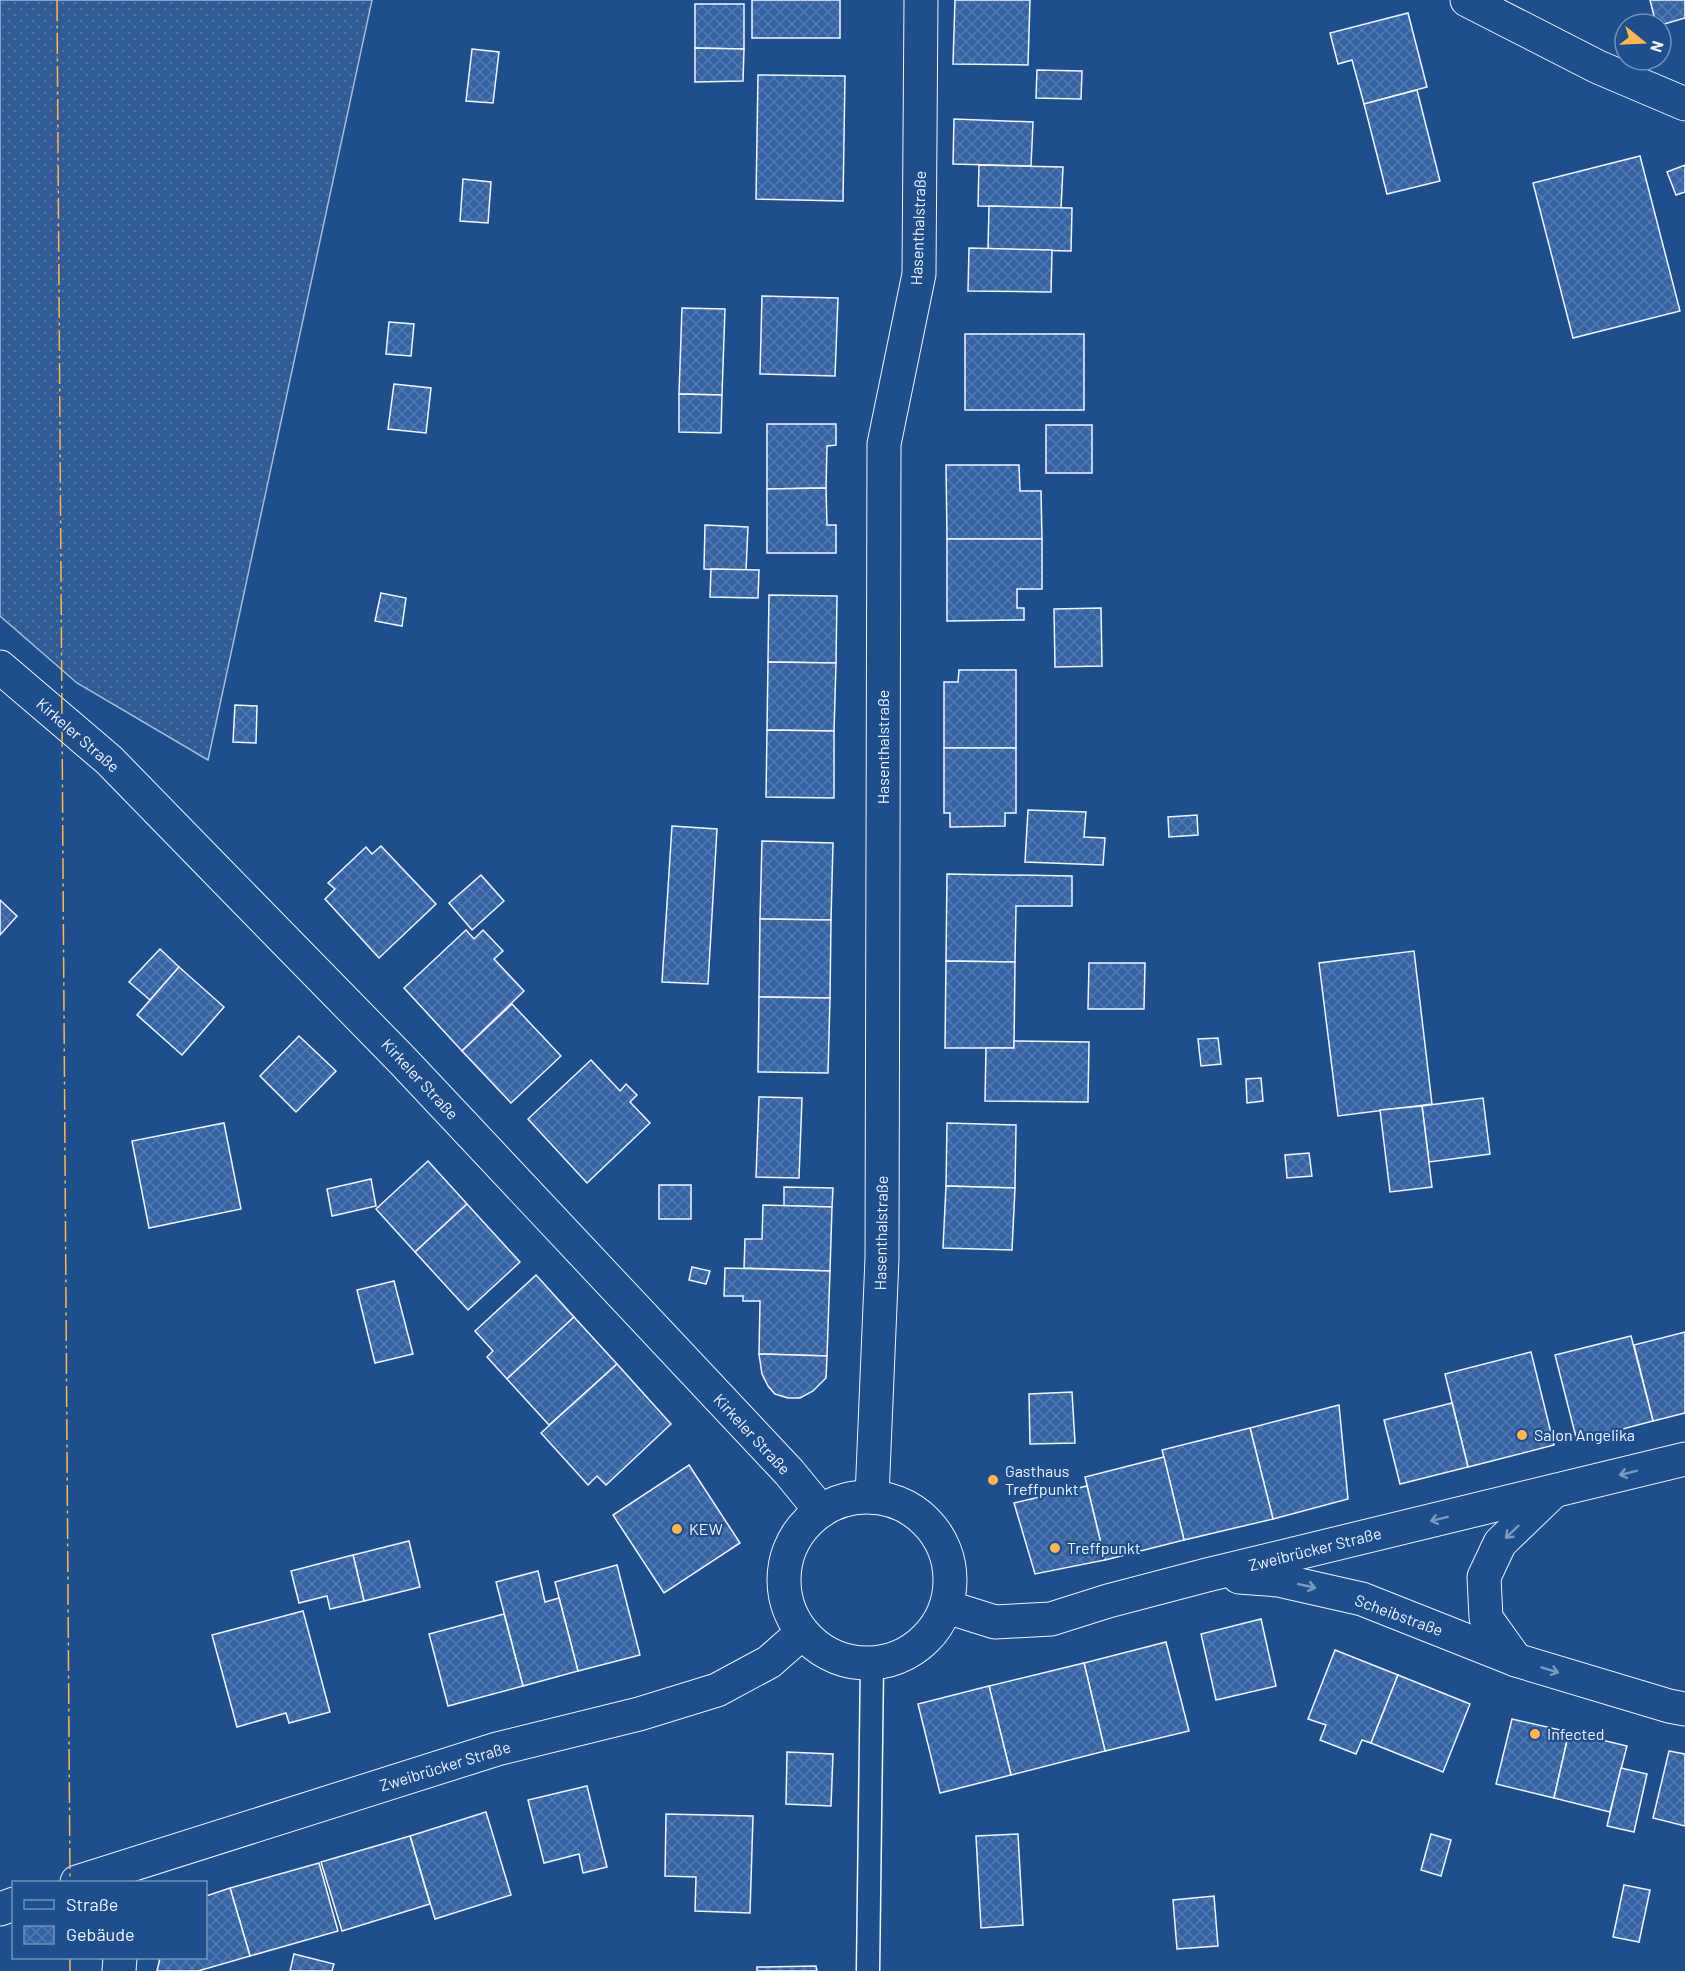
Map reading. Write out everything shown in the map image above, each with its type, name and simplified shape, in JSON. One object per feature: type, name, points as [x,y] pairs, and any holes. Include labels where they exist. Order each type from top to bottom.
[{"type":"main road","name":"Hasenthalstraße","points":[[872,1497],[882,1246],[884,444],[919,274],[921,0]]},
{"type":"main road","points":[[1467,0],[1598,67],[1685,104]]},
{"type":"main road","name":"Kirkeler Straße","points":[[0,667],[109,760],[395,1053],[789,1473],[821,1511]]},
{"type":"main road","name":"Zweibrücker Straße","points":[[947,1607],[995,1622],[1051,1620],[1108,1601],[1207,1575],[1685,1459]]},
{"type":"main road","points":[[1516,1660],[1486,1618],[1484,1576],[1500,1543],[1554,1491]]},
{"type":"main road","points":[[872,1497],[897,1502],[919,1514],[936,1533],[947,1556],[951,1581],[947,1607],[935,1629],[918,1647],[897,1659],[872,1664],[846,1662],[822,1651],[802,1633],[789,1609],[784,1582],[788,1554],[801,1530],[821,1511],[845,1500],[872,1497]]},
{"type":"main road","name":"Scheibstraße","points":[[1207,1575],[1278,1580],[1362,1599],[1516,1660],[1685,1709]]},
{"type":"main road","name":"Zweibrücker Straße","points":[[83,1881],[125,1874],[498,1749],[639,1714],[717,1690],[769,1662],[802,1633]]},
{"type":"lane","points":[[868,1971],[872,1664]]},
{"type":"shaded area","points":[[0,0],[372,0],[208,760],[77,683],[0,616]]},
{"type":"building","points":[[752,0],[840,0],[840,38],[752,38]]},
{"type":"building","points":[[955,0],[1030,0],[1028,65],[953,64]]},
{"type":"building","points":[[1650,0],[1685,0],[1685,18],[1673,22],[1673,12],[1653,12]]},
{"type":"building","points":[[695,4],[744,4],[744,49],[695,48]]},
{"type":"building","points":[[1408,13],[1427,87],[1364,104],[1352,60],[1338,64],[1330,33]]},
{"type":"building","points":[[695,48],[744,49],[743,81],[695,82]]},
{"type":"building","points":[[472,49],[499,52],[493,103],[466,101]]},
{"type":"building","points":[[1037,70],[1082,71],[1081,99],[1036,98]]},
{"type":"building","points":[[758,75],[845,76],[843,201],[756,199]]},
{"type":"building","points":[[1417,90],[1440,181],[1387,194],[1364,104]]},
{"type":"building","points":[[954,119],[1033,122],[1031,166],[953,164]]},
{"type":"building","points":[[1640,156],[1680,311],[1573,338],[1533,183]]},
{"type":"building","points":[[979,165],[1063,167],[1061,208],[978,206]]},
{"type":"building","points":[[1685,165],[1685,192],[1676,195],[1667,172]]},
{"type":"building","points":[[463,179],[491,182],[488,223],[460,221]]},
{"type":"building","points":[[989,206],[1072,208],[1071,251],[988,249]]},
{"type":"building","points":[[969,248],[1052,250],[1051,292],[968,291]]},
{"type":"building","points":[[762,296],[838,298],[835,376],[760,374]]},
{"type":"building","points":[[682,308],[725,309],[722,395],[679,394]]},
{"type":"building","points":[[389,322],[414,324],[411,356],[386,354]]},
{"type":"building","points":[[965,334],[1084,334],[1084,410],[965,410]]},
{"type":"building","points":[[394,384],[431,388],[426,433],[388,429]]},
{"type":"building","points":[[679,394],[722,395],[721,433],[679,432]]},
{"type":"building","points":[[767,424],[836,424],[836,445],[827,446],[826,488],[767,489]]},
{"type":"building","points":[[1046,425],[1092,425],[1092,473],[1046,473]]},
{"type":"building","points":[[946,465],[1019,465],[1020,491],[1041,491],[1042,539],[947,539]]},
{"type":"building","points":[[826,488],[827,525],[836,525],[836,553],[767,553],[767,489]]},
{"type":"building","points":[[705,525],[748,527],[746,570],[704,569]]},
{"type":"building","points":[[947,539],[1042,539],[1042,589],[1017,589],[1017,608],[1024,608],[1024,620],[947,621]]},
{"type":"building","points":[[711,569],[759,570],[758,598],[710,597]]},
{"type":"building","points":[[381,593],[406,598],[402,626],[375,621]]},
{"type":"building","points":[[769,595],[837,596],[836,663],[768,662]]},
{"type":"building","points":[[1101,608],[1102,666],[1055,667],[1054,609]]},
{"type":"building","points":[[768,662],[836,663],[834,731],[767,730]]},
{"type":"building","points":[[959,670],[1016,670],[1016,748],[944,748],[944,682],[958,682]]},
{"type":"building","points":[[235,705],[257,706],[256,743],[233,742]]},
{"type":"building","points":[[767,730],[834,731],[834,798],[766,797]]},
{"type":"building","points":[[944,748],[1016,748],[1016,813],[1005,813],[1005,826],[950,827],[950,813],[944,813]]},
{"type":"building","points":[[1028,810],[1086,812],[1084,837],[1105,838],[1103,865],[1025,862]]},
{"type":"building","points":[[1197,815],[1198,835],[1169,837],[1168,817]]},
{"type":"building","points":[[672,826],[717,829],[708,984],[662,982]]},
{"type":"building","points":[[762,841],[833,843],[831,920],[760,919]]},
{"type":"building","points":[[381,846],[436,904],[379,958],[325,899],[335,889],[328,883],[366,847],[372,854]]},
{"type":"building","points":[[947,874],[1072,876],[1072,906],[1016,906],[1015,962],[946,961]]},
{"type":"building","points":[[481,875],[504,901],[472,930],[449,903]]},
{"type":"building","points":[[0,900],[17,916],[0,935]]},
{"type":"building","points":[[760,919],[831,920],[830,998],[759,997]]},
{"type":"building","points":[[466,930],[474,939],[483,930],[503,951],[494,959],[524,991],[462,1051],[404,988]]},
{"type":"building","points":[[160,949],[179,967],[150,1000],[129,982]]},
{"type":"building","points":[[1414,951],[1432,1104],[1338,1116],[1319,963]]},
{"type":"building","points":[[946,961],[1015,962],[1014,1048],[945,1048]]},
{"type":"building","points":[[1089,963],[1145,963],[1144,1009],[1088,1009]]},
{"type":"building","points":[[179,967],[224,1007],[182,1055],[137,1015]]},
{"type":"building","points":[[759,997],[830,998],[828,1073],[758,1072]]},
{"type":"building","points":[[512,1004],[561,1056],[511,1103],[462,1051]]},
{"type":"building","points":[[299,1036],[336,1071],[296,1112],[260,1076]]},
{"type":"building","points":[[1218,1038],[1221,1064],[1201,1066],[1198,1039]]},
{"type":"building","points":[[1014,1041],[1089,1042],[1088,1102],[985,1101],[986,1048],[1014,1048]]},
{"type":"building","points":[[591,1060],[620,1091],[626,1084],[637,1095],[630,1102],[650,1123],[587,1183],[528,1119]]},
{"type":"building","points":[[1261,1078],[1263,1101],[1247,1103],[1246,1079]]},
{"type":"building","points":[[759,1097],[802,1098],[799,1178],[756,1177]]},
{"type":"building","points":[[1483,1098],[1490,1154],[1429,1162],[1422,1106]]},
{"type":"building","points":[[1422,1106],[1432,1187],[1390,1192],[1380,1110]]},
{"type":"building","points":[[224,1123],[241,1209],[149,1228],[132,1141]]},
{"type":"building","points":[[947,1123],[1016,1125],[1015,1188],[946,1186]]},
{"type":"building","points":[[1309,1153],[1312,1176],[1287,1178],[1285,1155]]},
{"type":"building","points":[[428,1161],[467,1204],[415,1252],[376,1209]]},
{"type":"building","points":[[371,1179],[376,1206],[332,1216],[327,1189]]},
{"type":"building","points":[[659,1185],[691,1185],[691,1219],[659,1219]]},
{"type":"building","points":[[946,1186],[1015,1188],[1012,1250],[943,1248]]},
{"type":"building","points":[[784,1187],[833,1188],[832,1207],[784,1206]]},
{"type":"building","points":[[467,1204],[520,1262],[468,1310],[415,1252]]},
{"type":"building","points":[[763,1205],[832,1207],[830,1271],[744,1268],[745,1239],[762,1239]]},
{"type":"building","points":[[692,1267],[710,1271],[706,1284],[689,1280]]},
{"type":"building","points":[[725,1268],[830,1271],[827,1356],[759,1354],[760,1301],[743,1301],[743,1296],[724,1296]]},
{"type":"building","points":[[536,1275],[574,1317],[507,1379],[487,1357],[493,1351],[475,1331]]},
{"type":"building","points":[[394,1281],[413,1354],[375,1363],[357,1290]]},
{"type":"building","points":[[574,1317],[617,1364],[549,1425],[507,1379]]},
{"type":"building","points":[[1685,1332],[1685,1413],[1653,1421],[1634,1345]]},
{"type":"building","points":[[1631,1336],[1653,1421],[1577,1441],[1555,1355]]},
{"type":"building","points":[[1531,1352],[1554,1445],[1468,1467],[1445,1374]]},
{"type":"building","points":[[759,1354],[827,1356],[826,1378],[813,1391],[800,1398],[788,1398],[775,1394],[762,1374]]},
{"type":"building","points":[[617,1364],[671,1424],[606,1485],[597,1476],[588,1485],[541,1433]]},
{"type":"building","points":[[1072,1392],[1075,1443],[1030,1444],[1029,1394]]},
{"type":"building","points":[[1452,1403],[1468,1467],[1400,1484],[1384,1420]]},
{"type":"building","points":[[1339,1405],[1348,1499],[1273,1519],[1250,1428]]},
{"type":"building","points":[[1250,1428],[1273,1519],[1184,1540],[1162,1450]]},
{"type":"building","points":[[1164,1457],[1184,1540],[1105,1560],[1085,1477]]},
{"type":"building","name":"KEW","points":[[689,1465],[740,1543],[664,1593],[613,1515]]},
{"type":"building","points":[[1087,1486],[1105,1560],[1035,1574],[1014,1503]]},
{"type":"building","points":[[409,1541],[420,1587],[364,1601],[353,1555]]},
{"type":"building","points":[[353,1555],[364,1601],[330,1609],[327,1596],[299,1603],[291,1571]]},
{"type":"building","points":[[617,1565],[640,1655],[578,1671],[555,1582]]},
{"type":"building","points":[[538,1571],[545,1602],[559,1598],[578,1671],[523,1686],[496,1582]]},
{"type":"building","points":[[303,1611],[330,1712],[289,1723],[286,1713],[237,1727],[212,1635]]},
{"type":"building","points":[[504,1614],[523,1686],[448,1706],[429,1634]]},
{"type":"building","points":[[1261,1619],[1276,1686],[1216,1700],[1201,1634]]},
{"type":"building","points":[[1166,1642],[1189,1731],[1105,1751],[1084,1663]]},
{"type":"building","points":[[1335,1650],[1398,1675],[1371,1743],[1362,1740],[1356,1754],[1320,1740],[1326,1725],[1308,1719]]},
{"type":"building","points":[[1084,1663],[1105,1751],[1011,1775],[989,1686]]},
{"type":"building","points":[[1398,1675],[1470,1704],[1443,1772],[1371,1743]]},
{"type":"building","points":[[989,1686],[1011,1775],[940,1793],[918,1704]]},
{"type":"building","points":[[1512,1719],[1569,1732],[1554,1798],[1496,1784]]},
{"type":"building","points":[[1569,1732],[1627,1746],[1610,1812],[1554,1798]]},
{"type":"building","points":[[1669,1751],[1685,1754],[1685,1826],[1653,1818]]},
{"type":"building","points":[[787,1752],[833,1754],[831,1806],[786,1804]]},
{"type":"building","points":[[1621,1768],[1647,1774],[1634,1832],[1607,1826]]},
{"type":"building","points":[[587,1786],[607,1867],[583,1873],[579,1854],[544,1863],[528,1800]]},
{"type":"building","points":[[486,1812],[511,1895],[435,1919],[410,1836]]},
{"type":"building","points":[[666,1814],[753,1816],[750,1913],[695,1911],[696,1877],[665,1876]]},
{"type":"building","points":[[1018,1834],[1023,1925],[981,1928],[976,1836]]},
{"type":"building","points":[[1431,1834],[1451,1840],[1441,1876],[1421,1870]]},
{"type":"building","points":[[410,1836],[430,1904],[342,1931],[321,1862]]},
{"type":"building","points":[[319,1863],[338,1931],[250,1956],[230,1888]]},
{"type":"building","points":[[1624,1885],[1650,1890],[1639,1942],[1613,1937]]},
{"type":"building","points":[[230,1888],[250,1956],[198,1971],[157,1971],[160,1959],[207,1959],[207,1896]]},
{"type":"building","points":[[1214,1896],[1218,1946],[1177,1949],[1173,1900]]},
{"type":"building","points":[[294,1954],[334,1964],[332,1971],[290,1971]]},
{"type":"building","points":[[816,1966],[817,1971],[757,1971],[757,1967]]},
{"type":"power","points":[[57,0],[70,1881]]},
{"type":"power","points":[[70,1959],[70,1971]]},
{"type":"place","name":"Salon Angelika","points":[[1522,1435]]},
{"type":"place","name":"Gasthaus Treffpunkt","points":[[993,1480]]},
{"type":"place","name":"KEW","points":[[677,1529]]},
{"type":"place","name":"Treffpunkt","points":[[1055,1548]]},
{"type":"place","name":"Infected","points":[[1535,1734]]}]
